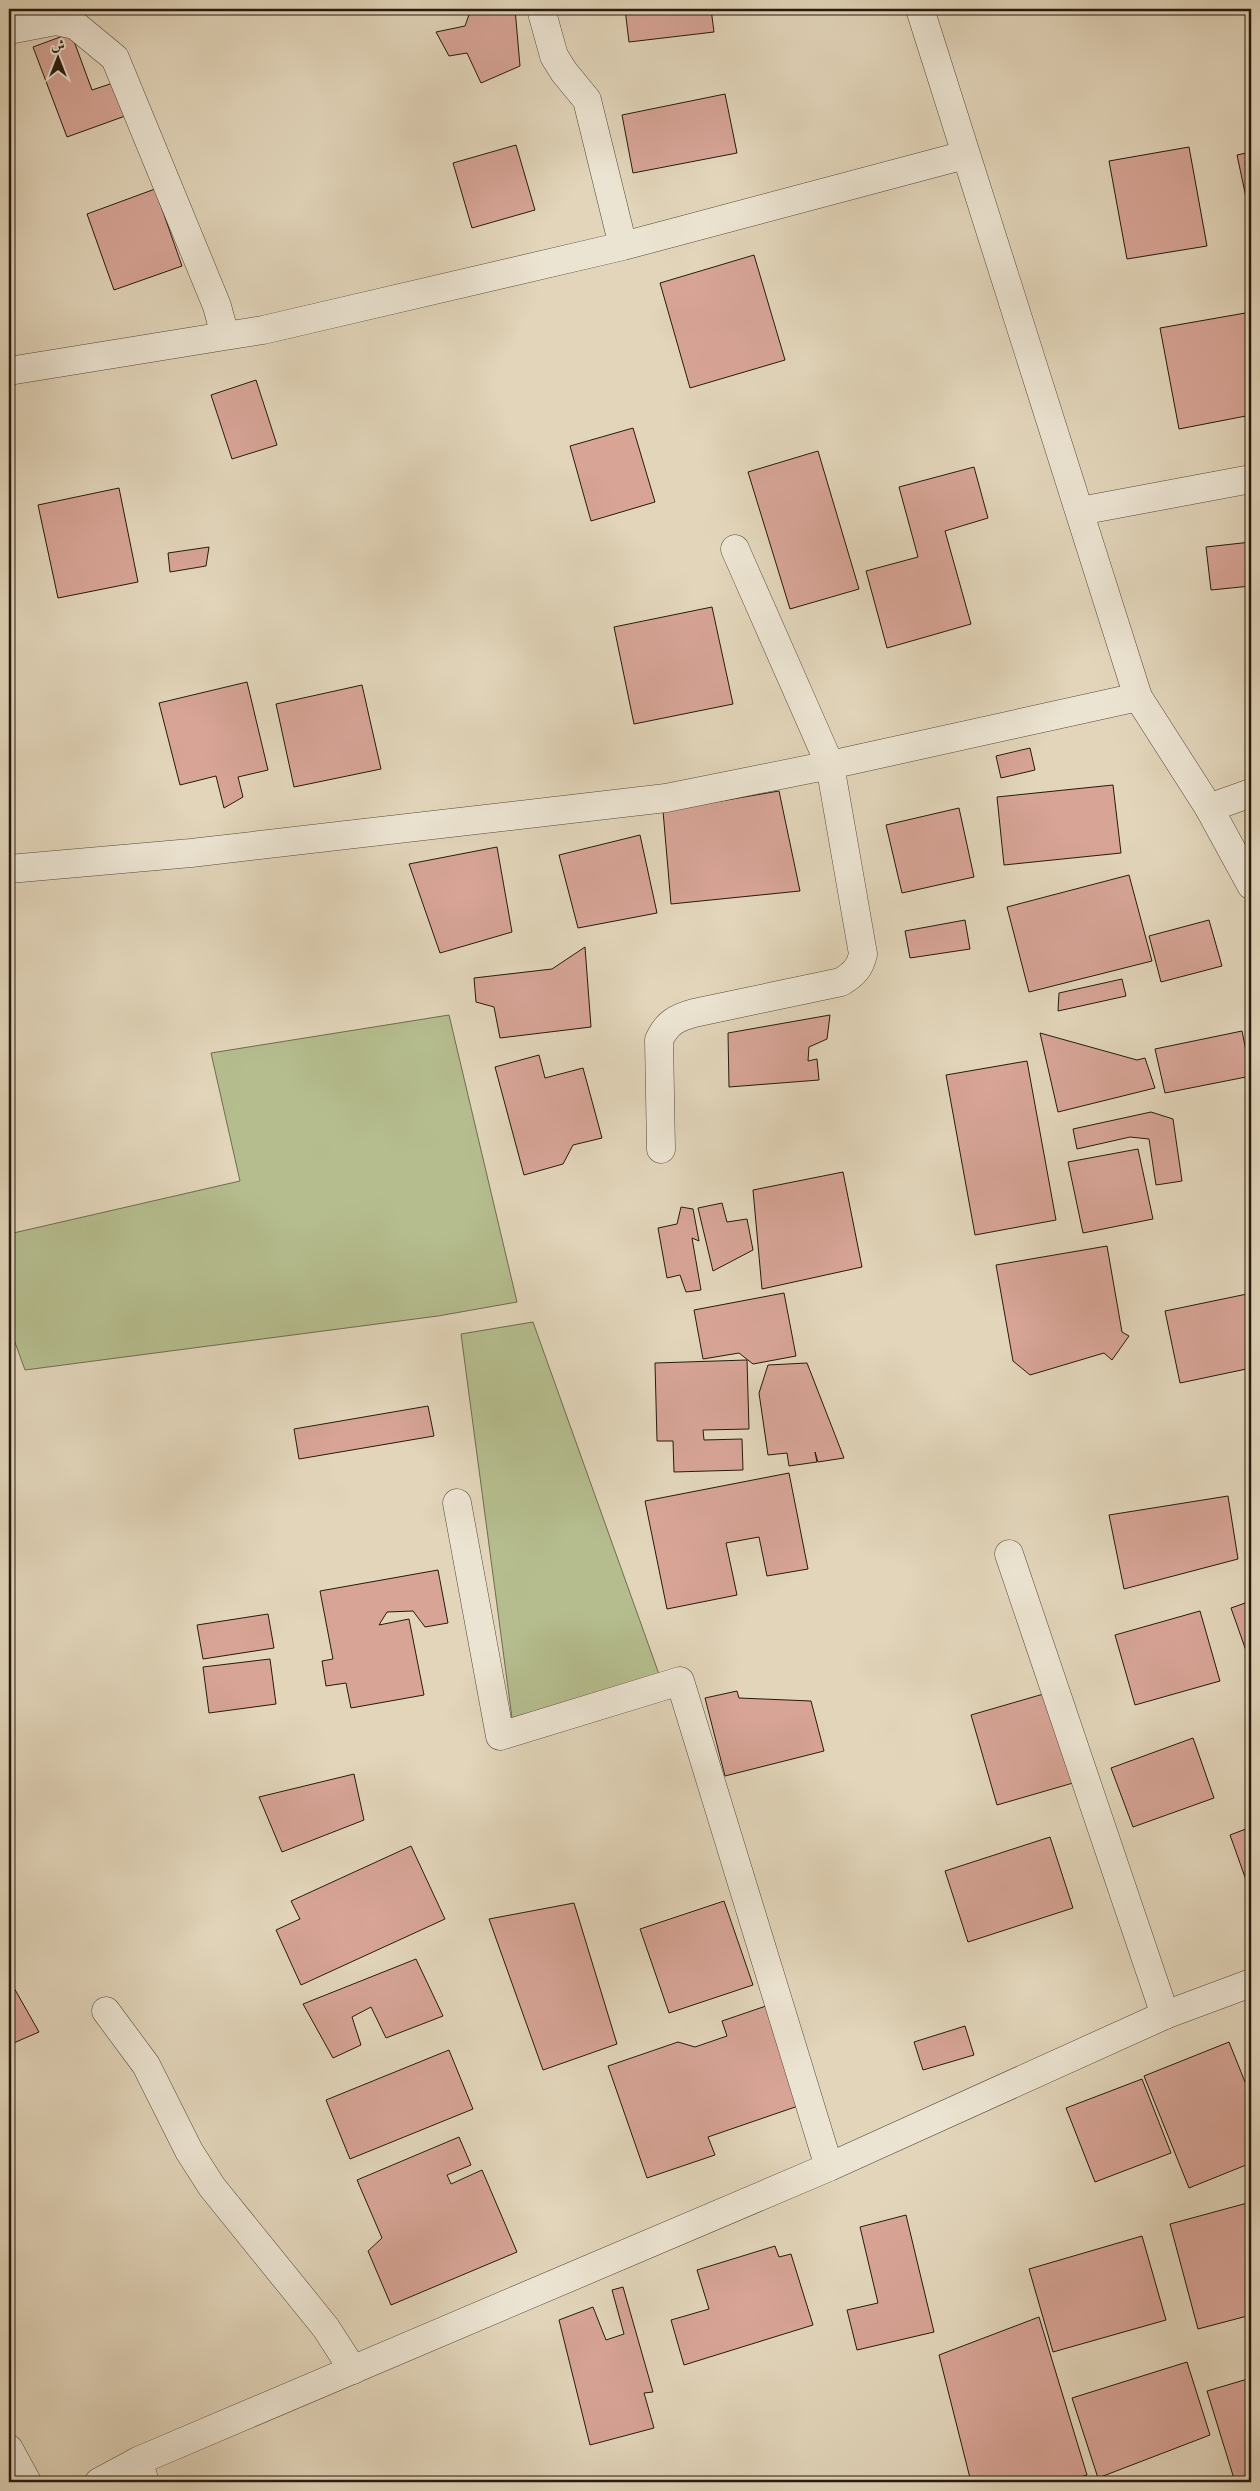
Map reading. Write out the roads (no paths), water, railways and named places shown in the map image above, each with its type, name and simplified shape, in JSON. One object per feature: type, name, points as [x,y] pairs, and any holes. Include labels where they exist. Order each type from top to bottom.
[{"type":"street","points":[[540,9],[554,56],[564,72],[587,100],[623,246]]},
{"type":"street","points":[[920,9],[1138,698],[1209,808],[1251,885]]},
{"type":"street","points":[[9,30],[56,21],[75,25],[115,58],[217,306],[225,336]]},
{"type":"street","points":[[9,371],[263,330],[623,246],[965,155]]},
{"type":"street","points":[[1080,511],[1251,479]]},
{"type":"street","points":[[661,1149],[659,1040],[664,1028],[677,1018],[694,1013],[841,982],[854,975],[861,965],[863,954],[830,765],[735,549]]},
{"type":"street","points":[[9,869],[191,853],[666,798],[830,765],[1138,698]]},
{"type":"street","points":[[1209,808],[1251,793]]},
{"type":"street","points":[[457,1503],[500,1736],[680,1681],[829,2167]]},
{"type":"street","points":[[1009,1554],[1165,2015]]},
{"type":"street","points":[[99,2482],[141,2472],[353,2370],[829,2167],[1165,2015],[1251,1983]]},
{"type":"street","points":[[106,2011],[146,2065],[188,2151],[212,2187],[326,2328],[353,2370]]},
{"type":"street","points":[[9,2449],[27,2482]]}]
